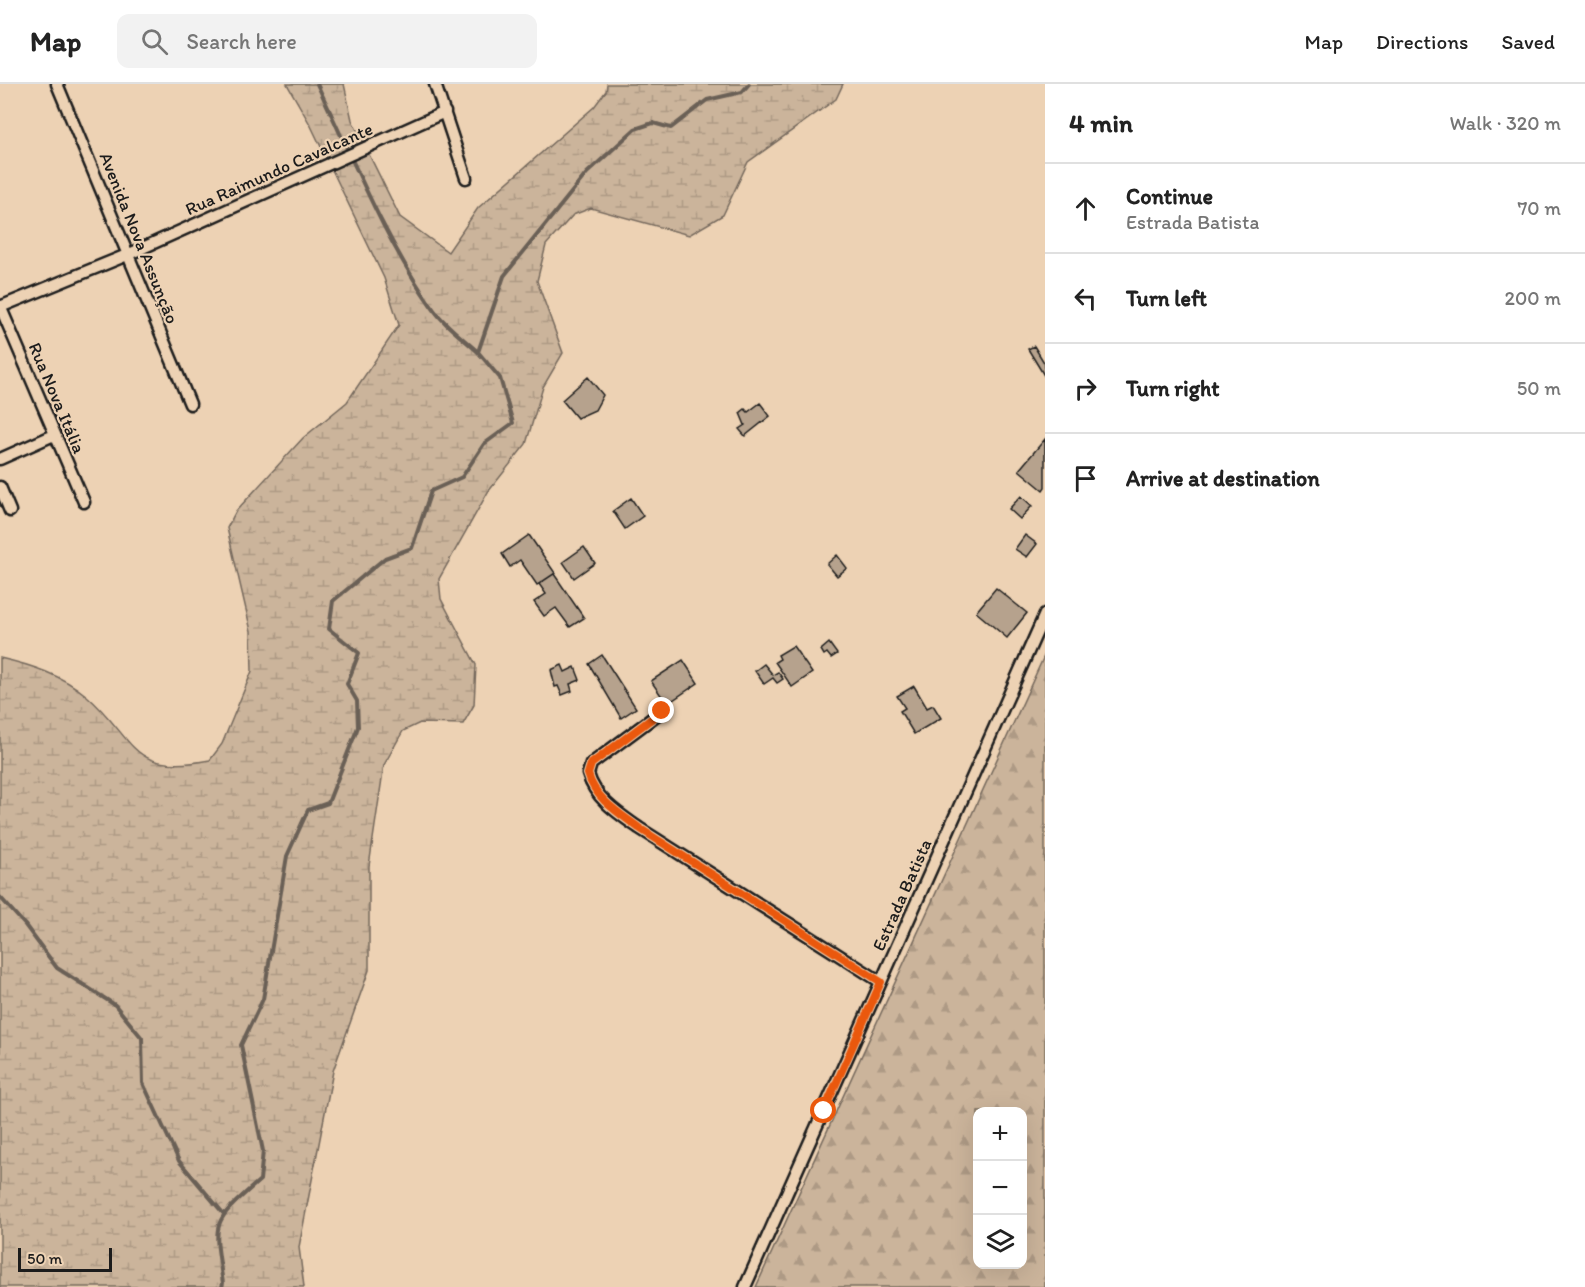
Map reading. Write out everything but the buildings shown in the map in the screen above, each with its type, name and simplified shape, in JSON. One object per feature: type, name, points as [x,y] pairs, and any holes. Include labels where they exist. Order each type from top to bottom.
[{"type":"street","name":"Avenida Nova Assunção","points":[[57,84],[190,404]]},
{"type":"street","points":[[435,84],[466,178]]},
{"type":"street","name":"Rua Raimundo Cavalcante","points":[[0,307],[127,255],[445,112]]},
{"type":"street","name":"Rua Nova Itália","points":[[0,307],[84,502]]},
{"type":"street","points":[[0,459],[54,435]]},
{"type":"street","points":[[0,487],[10,511]]},
{"type":"street","name":"Estrada Batista","points":[[745,1287],[1045,614]]},
{"type":"street","points":[[662,711],[591,764],[588,777],[601,797],[639,828],[881,982]]},
{"type":"green space","points":[[287,84],[344,84],[352,120],[400,217],[448,252],[478,208],[594,107],[606,91],[607,84],[843,84],[836,99],[748,162],[723,215],[689,235],[591,208],[573,215],[546,245],[537,281],[563,353],[543,387],[526,444],[488,492],[439,579],[441,599],[476,665],[474,705],[463,724],[420,723],[403,731],[384,765],[369,866],[369,970],[333,1071],[299,1247],[304,1287],[0,1287],[0,658],[46,672],[67,682],[87,696],[137,750],[149,758],[164,763],[184,764],[210,760],[222,744],[252,671],[251,631],[227,528],[236,511],[303,438],[347,402],[399,325],[384,278],[311,126]]},
{"type":"green space","points":[[1045,654],[1045,1287],[756,1287]]},
{"type":"waterway","points":[[317,84],[370,198],[415,281],[442,319],[478,352]]},
{"type":"waterway","points":[[222,1287],[217,1234],[219,1224],[232,1206],[260,1180],[263,1151],[241,1045],[263,999],[287,856],[308,810],[328,803],[358,727],[357,701],[347,684],[359,653],[329,629],[333,601],[385,558],[412,548],[431,491],[462,477],[484,444],[513,423],[500,378],[478,352],[504,276],[587,173],[635,129],[653,123],[671,128],[707,100],[742,92],[749,84]]},
{"type":"waterway","points":[[0,897],[25,925],[57,968],[115,1005],[142,1038],[143,1083],[179,1161],[223,1213]]},
{"type":"route","points":[[662,711],[589,767],[588,777],[591,784],[605,802],[639,828],[881,982],[824,1111]]}]
